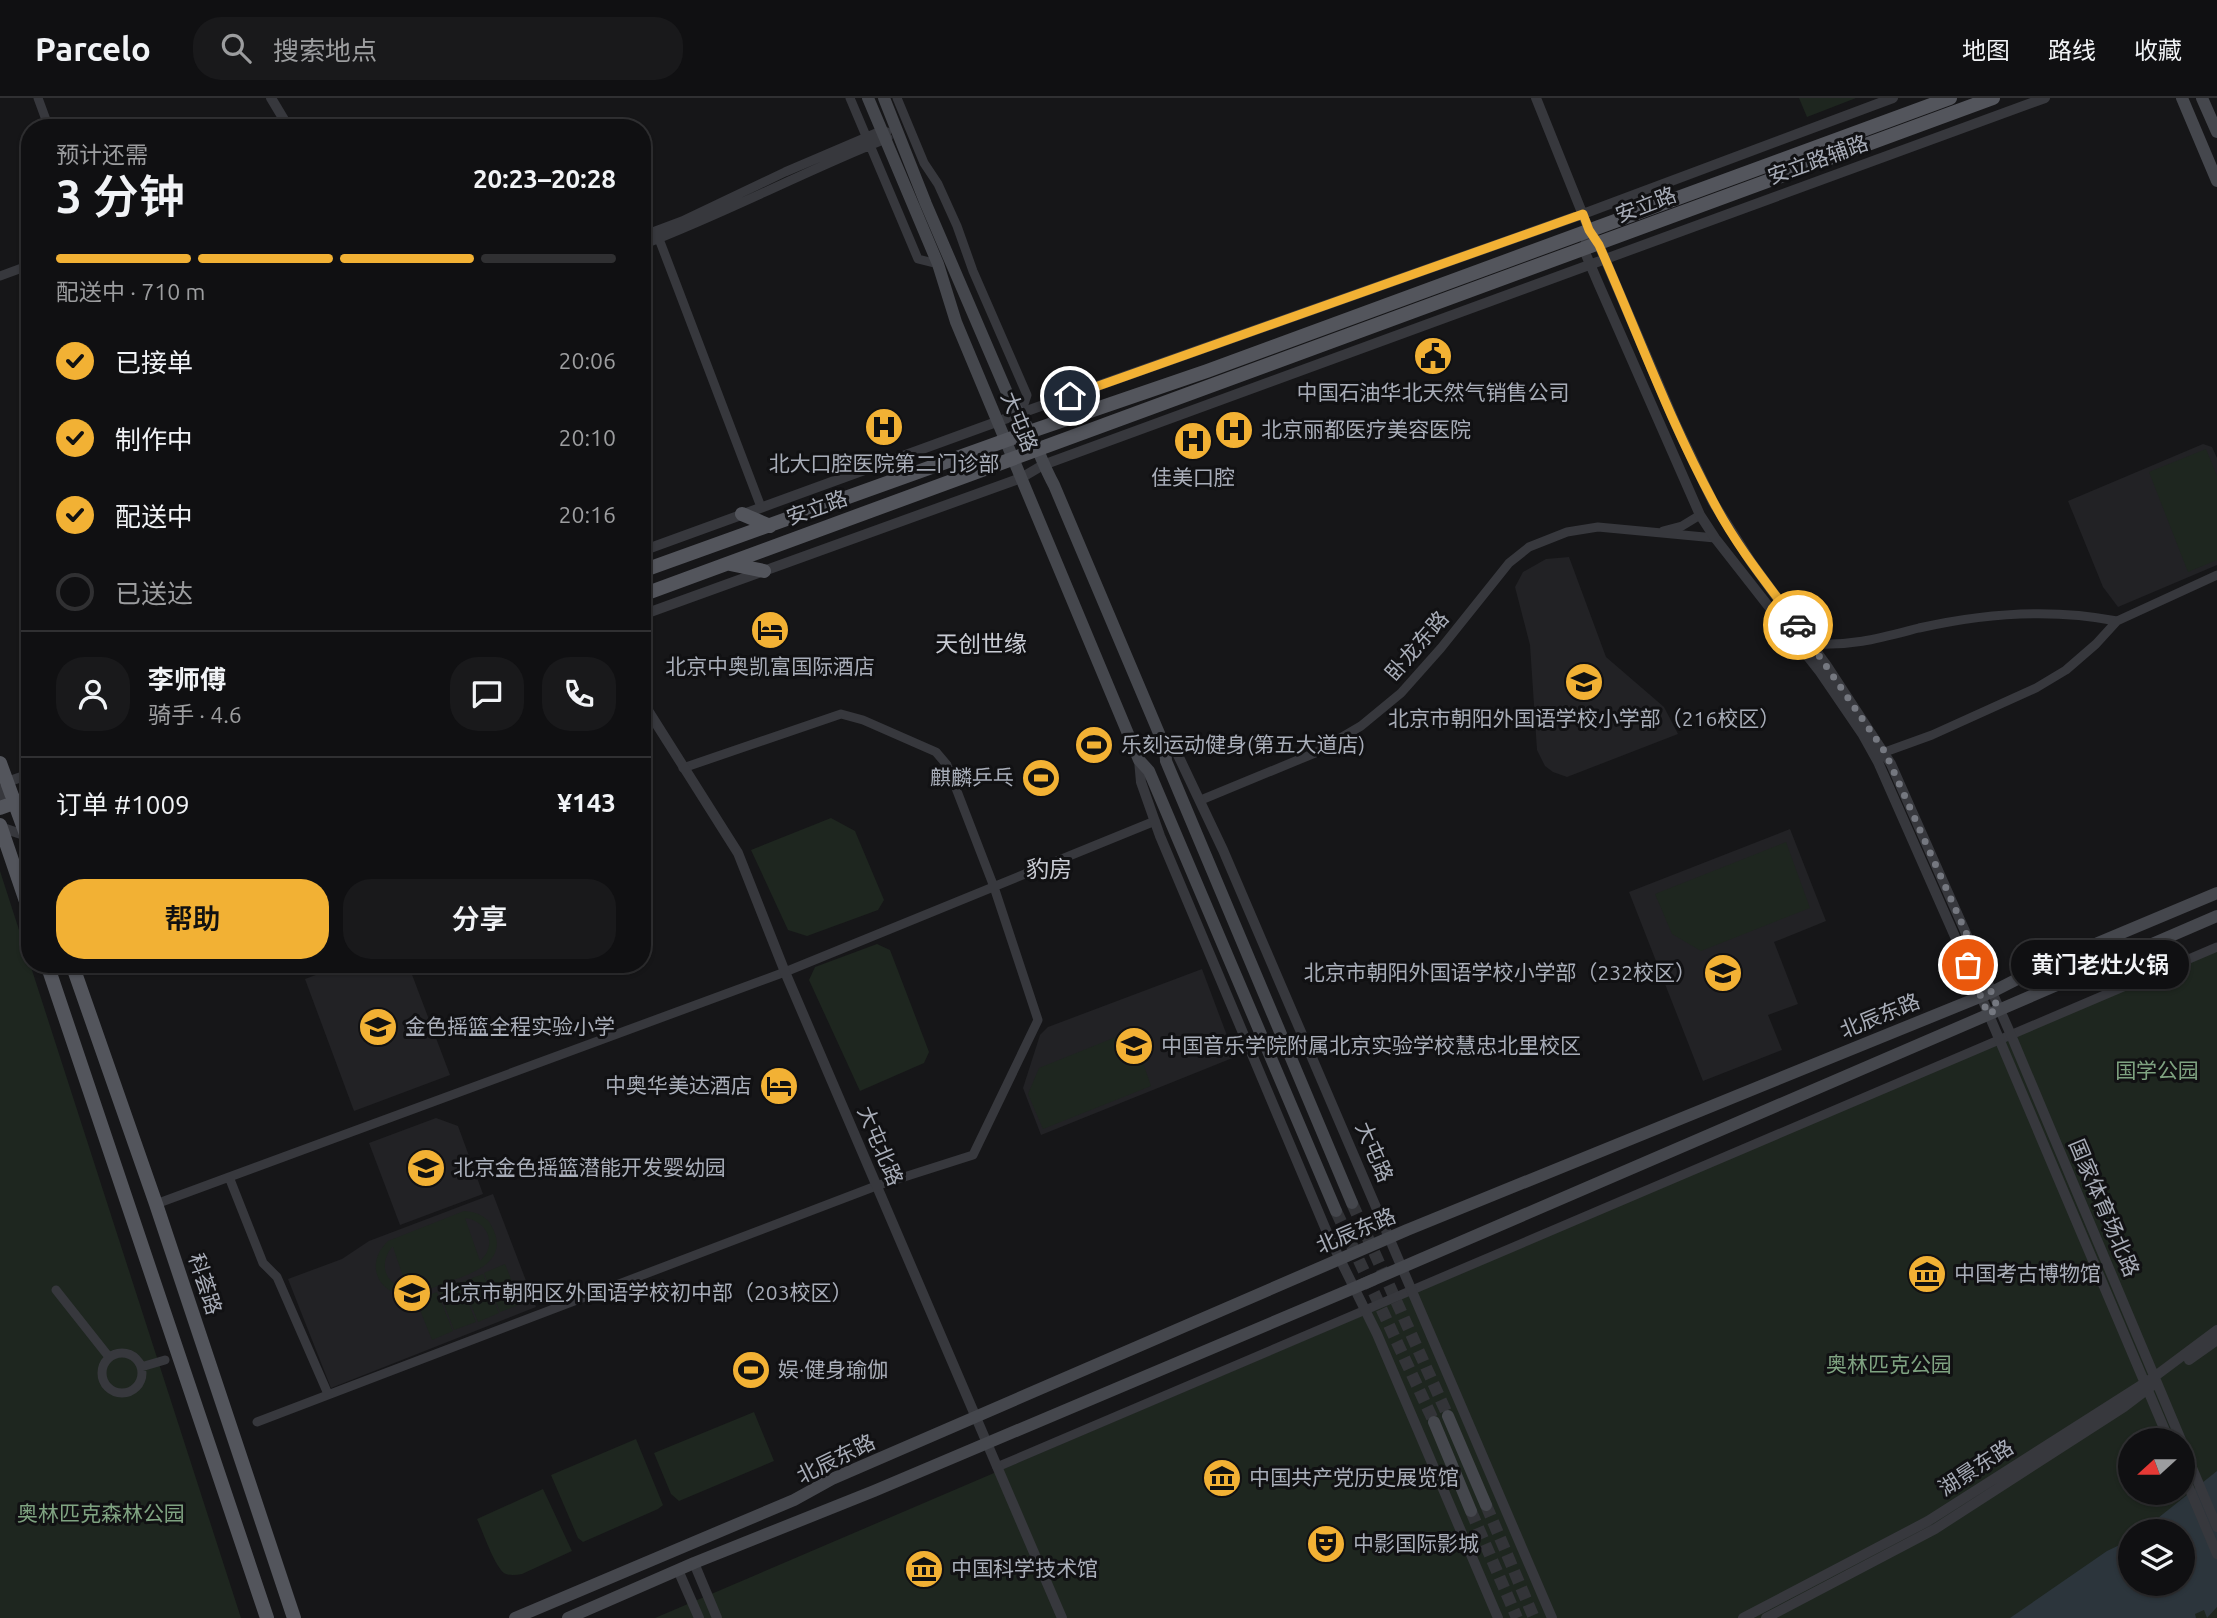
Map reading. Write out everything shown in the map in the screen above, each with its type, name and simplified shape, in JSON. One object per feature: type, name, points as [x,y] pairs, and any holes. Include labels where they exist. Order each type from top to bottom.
[{"type":"main road","name":"大屯路","points":[[868,98],[937,264],[956,322],[1139,760],[1149,771],[1336,1211]]},
{"type":"main road","name":"大屯路","points":[[884,98],[926,204],[1011,402],[1021,413],[1054,485],[1165,747],[1166,761],[1352,1203]]},
{"type":"main road","name":"安立路","points":[[651,568],[1005,440],[1207,371],[1950,98]]},
{"type":"main road","name":"安立路","points":[[651,593],[1013,458],[1587,257],[1993,98]]},
{"type":"main road","points":[[2182,98],[2217,181]]},
{"type":"main road","points":[[2202,98],[2217,132]]},
{"type":"main road","points":[[742,514],[770,526]]},
{"type":"main road","points":[[729,563],[764,571]]},
{"type":"main road","points":[[0,763],[21,812]]},
{"type":"main road","points":[[0,807],[21,801]]},
{"type":"main road","points":[[21,821],[0,826],[21,888]]},
{"type":"main road","name":"北辰东路","points":[[515,1618],[794,1500],[832,1479],[1389,1237],[1986,994],[2043,966],[2217,893]]},
{"type":"main road","name":"北辰东路","points":[[568,1618],[1401,1268],[2217,916]]},
{"type":"main road","points":[[50,973],[267,1618]]},
{"type":"main road","name":"科荟路","points":[[75,973],[156,1204],[294,1618]]},
{"type":"main road","points":[[1448,1416],[1486,1505]]},
{"type":"main road","points":[[1434,1422],[1471,1511]]},
{"type":"street","points":[[38,98],[46,119]]},
{"type":"street","points":[[271,98],[284,119]]},
{"type":"street","points":[[850,98],[918,259],[937,264]]},
{"type":"street","points":[[897,98],[924,163],[948,205],[973,271],[1027,395],[1021,413]]},
{"type":"street","points":[[1536,98],[1589,230],[1602,251],[1676,425],[1713,502],[1751,562],[1885,752],[1986,994]]},
{"type":"street","name":"安立路辅路","points":[[1583,214],[1894,98]]},
{"type":"street","name":"安立路辅路","points":[[1602,251],[2045,98]]},
{"type":"street","points":[[651,239],[868,141],[899,133]]},
{"type":"street","name":"安立路","points":[[651,548],[1583,214]]},
{"type":"street","points":[[1589,230],[1587,257],[1700,514],[1715,538],[1820,672],[1873,752],[1986,994]]},
{"type":"street","points":[[651,235],[657,235]]},
{"type":"street","points":[[657,235],[761,507]]},
{"type":"street","name":"安立路","points":[[651,612],[1021,478],[1043,465],[1587,257]]},
{"type":"street","points":[[0,276],[21,268]]},
{"type":"street","name":"卧龙东路","points":[[1651,531],[1672,529],[1700,514]]},
{"type":"street","name":"卧龙东路","points":[[1201,800],[1315,753],[1361,726],[1401,693],[1441,648],[1508,563],[1529,547],[1583,529],[1613,527],[1715,538]]},
{"type":"street","points":[[1885,752],[1932,735],[2036,688],[2066,670],[2117,621],[2217,575]]},
{"type":"street","points":[[1812,645],[1870,641],[1919,628],[2009,613],[2086,615],[2117,621]]},
{"type":"street","points":[[257,1422],[876,1185],[973,1155],[1038,1020],[994,887],[942,757],[863,720],[841,714],[683,768]]},
{"type":"street","name":"大屯北路","points":[[651,716],[738,853],[785,972],[1062,1618]]},
{"type":"street","name":"大屯路","points":[[1165,747],[1177,753],[1201,800],[1552,1618]]},
{"type":"street","name":"大屯路","points":[[1139,760],[1141,782],[1155,821],[1324,1225],[1366,1311],[1498,1618]]},
{"type":"street","points":[[0,798],[7,782],[21,777]]},
{"type":"street","points":[[156,1204],[785,972],[1155,821]]},
{"type":"street","points":[[0,826],[21,835]]},
{"type":"street","points":[[997,1467],[2217,947]]},
{"type":"street","name":"国家体育场北路","points":[[1986,994],[2151,1383],[2175,1428]]},
{"type":"street","points":[[229,1177],[263,1263],[277,1277],[328,1394]]},
{"type":"street","points":[[56,1290],[109,1357]]},
{"type":"street","name":"湖景东路","points":[[1766,1618],[1935,1529],[2124,1407],[2217,1330]]},
{"type":"street","name":"湖景东路","points":[[1743,1618],[1928,1521],[2217,1340]]},
{"type":"street","points":[[118,1353],[131,1355],[136,1359],[141,1367],[142,1378],[135,1389],[129,1393],[110,1390],[102,1379],[103,1366],[109,1357],[118,1353]]},
{"type":"street","points":[[141,1367],[165,1360]]},
{"type":"street","name":"国家体育场北路","points":[[2151,1383],[2165,1428]]},
{"type":"street","points":[[2195,1487],[2217,1527]]},
{"type":"street","points":[[2195,1490],[2217,1554]]},
{"type":"street","points":[[694,1563],[718,1618]]},
{"type":"street","points":[[678,1570],[699,1618]]},
{"type":"shaded area","points":[[2203,444],[2212,447],[2217,458],[2217,565],[2118,607],[2103,587],[2068,501]]},
{"type":"shaded area","name":"北京市朝阳外国语学校小学部（216校区）","points":[[1569,557],[1606,657],[1664,707],[1678,734],[1567,777],[1545,766],[1537,750],[1530,645],[1515,587],[1523,572],[1546,559]]},
{"type":"shaded area","name":"北京市朝阳外国语学校小学部（232校区）","points":[[1790,829],[1826,921],[1774,942],[1798,1004],[1768,1015],[1782,1050],[1703,1081],[1629,892]]},
{"type":"shaded area","name":"中国音乐学院附属北京实验学校慧忠北里校区","points":[[1202,969],[1235,1057],[1041,1135],[1023,1088],[1040,1035],[1048,1027]]},
{"type":"shaded area","name":"金色摇篮全程实验小学","points":[[321,973],[411,973],[450,1075],[354,1111],[305,979]]},
{"type":"shaded area","name":"北京金色摇篮潜能开发婴幼园","points":[[436,1118],[458,1126],[483,1194],[400,1225],[369,1143]]},
{"type":"shaded area","name":"北京市朝阳区外国语学校初中部（203校区）","points":[[493,1194],[536,1307],[331,1388],[288,1279],[342,1259],[369,1241]]},
{"type":"shaded area","points":[[2217,1471],[2217,1607],[2207,1618],[2204,1610],[2195,1614],[2196,1618],[2010,1618],[2118,1546],[2118,1596],[2195,1596],[2195,1519],[2157,1519],[2174,1505],[2195,1505],[2195,1489]]},
{"type":"green space","points":[[1799,98],[1856,98],[1807,117]]},
{"type":"green space","points":[[2206,449],[2217,476],[2217,560],[2188,572],[2149,472]]},
{"type":"green space","points":[[831,818],[855,831],[884,900],[878,910],[807,936],[788,930],[751,850]]},
{"type":"green space","points":[[1786,842],[1810,908],[1701,951],[1672,934],[1655,894]]},
{"type":"green space","name":"奥林匹克森林公园","points":[[0,871],[21,936],[21,973],[33,973],[241,1618],[0,1618]]},
{"type":"green space","points":[[877,944],[890,950],[929,1052],[924,1063],[860,1091],[809,980],[815,967]]},
{"type":"green space","name":"奥林匹克公园","points":[[2217,950],[2217,1618],[655,1618]]},
{"type":"green space","points":[[1116,1037],[1140,1054],[1151,1086],[1043,1129],[1028,1094],[1039,1068]]},
{"type":"green space","points":[[464,1211],[486,1219],[492,1226],[497,1242],[490,1260],[474,1272],[408,1296],[388,1289],[377,1276],[377,1258],[388,1241]],"holes":[[[465,1218],[480,1224],[488,1235],[488,1248],[480,1261]],[[393,1247],[407,1288],[393,1283],[386,1273],[385,1260]]]},
{"type":"green space","points":[[505,1264],[521,1304],[500,1312],[484,1273]]},
{"type":"green space","points":[[483,1274],[499,1313],[478,1322],[462,1282]]},
{"type":"green space","points":[[460,1282],[476,1322],[454,1330],[439,1291]]},
{"type":"green space","points":[[437,1292],[453,1331],[432,1340],[416,1300]]},
{"type":"green space","points":[[754,1412],[774,1461],[679,1501],[671,1494],[654,1453]]},
{"type":"green space","points":[[636,1439],[663,1505],[583,1542],[578,1538],[551,1475]]},
{"type":"green space","points":[[543,1489],[572,1551],[522,1574],[506,1574],[496,1563],[477,1519]]},
{"type":"tunnel","points":[[1352,1203],[1448,1416]]},
{"type":"tunnel","points":[[1336,1211],[1434,1422]]},
{"type":"tunnel","points":[[1486,1505],[1534,1618]]},
{"type":"tunnel","points":[[1471,1511],[1517,1618]]},
{"type":"way so far","points":[[1798,625],[1885,752],[1998,1009],[1988,1014],[1968,965]]},
{"type":"place","name":"中国石油华北天然气销售公司","points":[[1433,356]]},
{"type":"place","name":"北大口腔医院第二门诊部","points":[[884,427]]},
{"type":"place","name":"北京丽都医疗美容医院","points":[[1234,430]]},
{"type":"place","name":"佳美口腔","points":[[1193,441]]},
{"type":"place","name":"北京中奥凯富国际酒店","points":[[770,630]]},
{"type":"place","name":"北京市朝阳外国语学校小学部（216校区）","points":[[1584,682]]},
{"type":"place","name":"乐刻运动健身(第五大道店)","points":[[1094,745]]},
{"type":"place","name":"麒麟乒乓","points":[[1041,778]]},
{"type":"place","name":"黄门老灶火锅","points":[[1968,965]]},
{"type":"place","name":"北京市朝阳外国语学校小学部（232校区）","points":[[1723,973]]},
{"type":"place","name":"金色摇篮全程实验小学","points":[[378,1027]]},
{"type":"place","name":"中国音乐学院附属北京实验学校慧忠北里校区","points":[[1134,1046]]},
{"type":"place","name":"中奥华美达酒店","points":[[779,1086]]},
{"type":"place","name":"北京金色摇篮潜能开发婴幼园","points":[[426,1168]]},
{"type":"place","name":"中国考古博物馆","points":[[1927,1274]]},
{"type":"place","name":"北京市朝阳区外国语学校初中部（203校区）","points":[[412,1293]]},
{"type":"place","name":"娱·健身瑜伽","points":[[751,1370]]},
{"type":"place","name":"中国共产党历史展览馆","points":[[1222,1478]]},
{"type":"place","name":"中影国际影城","points":[[1326,1544]]},
{"type":"place","name":"中国科学技术馆","points":[[924,1569]]},
{"type":"district","name":"天创世缘","points":[[981,644]]},
{"type":"district","name":"豹房","points":[[1049,869]]},
{"type":"route","points":[[1070,396],[1583,214],[1713,502],[1751,562],[1798,625]]},
{"type":"park label","name":"国学公园","points":[[2157,1071]]}]
